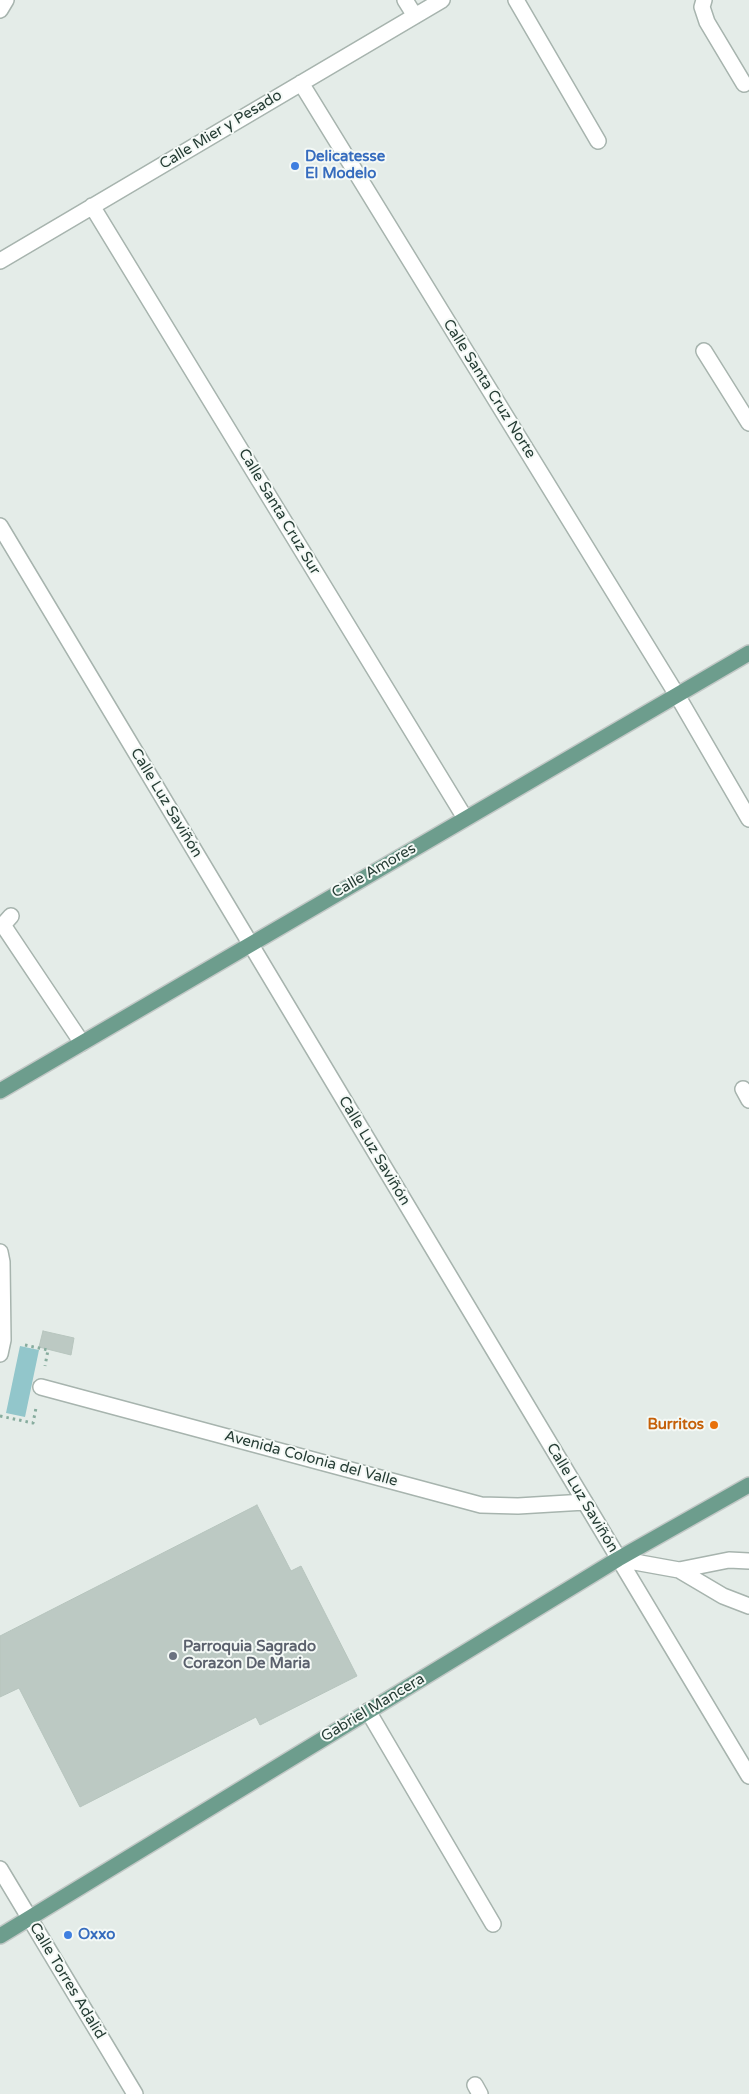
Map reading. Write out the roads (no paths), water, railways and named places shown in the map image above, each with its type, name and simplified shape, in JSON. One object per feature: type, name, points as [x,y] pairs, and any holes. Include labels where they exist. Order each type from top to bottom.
[{"type":"main road","name":"Calle Amores","points":[[0,1091],[749,652]]},
{"type":"main road","name":"Gabriel Mancera","points":[[0,1936],[618,1559],[749,1485]]},
{"type":"street","points":[[0,10],[6,0]]},
{"type":"street","points":[[405,0],[415,16]]},
{"type":"street","name":"Calle Mier y Pesado","points":[[0,261],[442,0]]},
{"type":"street","points":[[516,0],[598,141]]},
{"type":"street","points":[[704,0],[702,7],[707,22],[744,84]]},
{"type":"street","name":"Calle Santa Cruz Norte","points":[[301,84],[677,695],[749,818]]},
{"type":"street","name":"Calle Santa Cruz Sur","points":[[92,206],[465,818]]},
{"type":"street","points":[[704,351],[749,423]]},
{"type":"street","name":"Calle Luz Saviñón","points":[[0,526],[749,1776]]},
{"type":"street","points":[[10,916],[3,925],[82,1043]]},
{"type":"street","points":[[0,1252],[2,1262],[2,1347]]},
{"type":"street","name":"Avenida Colonia del Valle","points":[[41,1387],[481,1505],[518,1506],[584,1502]]},
{"type":"street","points":[[618,1559],[679,1570],[723,1596],[749,1606]]},
{"type":"street","points":[[679,1570],[729,1560],[749,1561]]},
{"type":"street","points":[[368,1712],[493,1924]]},
{"type":"street","name":"Calle Torres Adalid","points":[[0,1869],[135,2094]]},
{"type":"water","points":[[20,1346],[39,1350],[25,1417],[6,1413]]},
{"type":"place","name":"Delicatesse El Modelo","points":[[295,166]]},
{"type":"place","name":"Burritos","points":[[714,1425]]},
{"type":"place","name":"Parroquia Sagrado Corazon De Maria","points":[[173,1656]]},
{"type":"place","name":"Oxxo","points":[[68,1935]]}]
